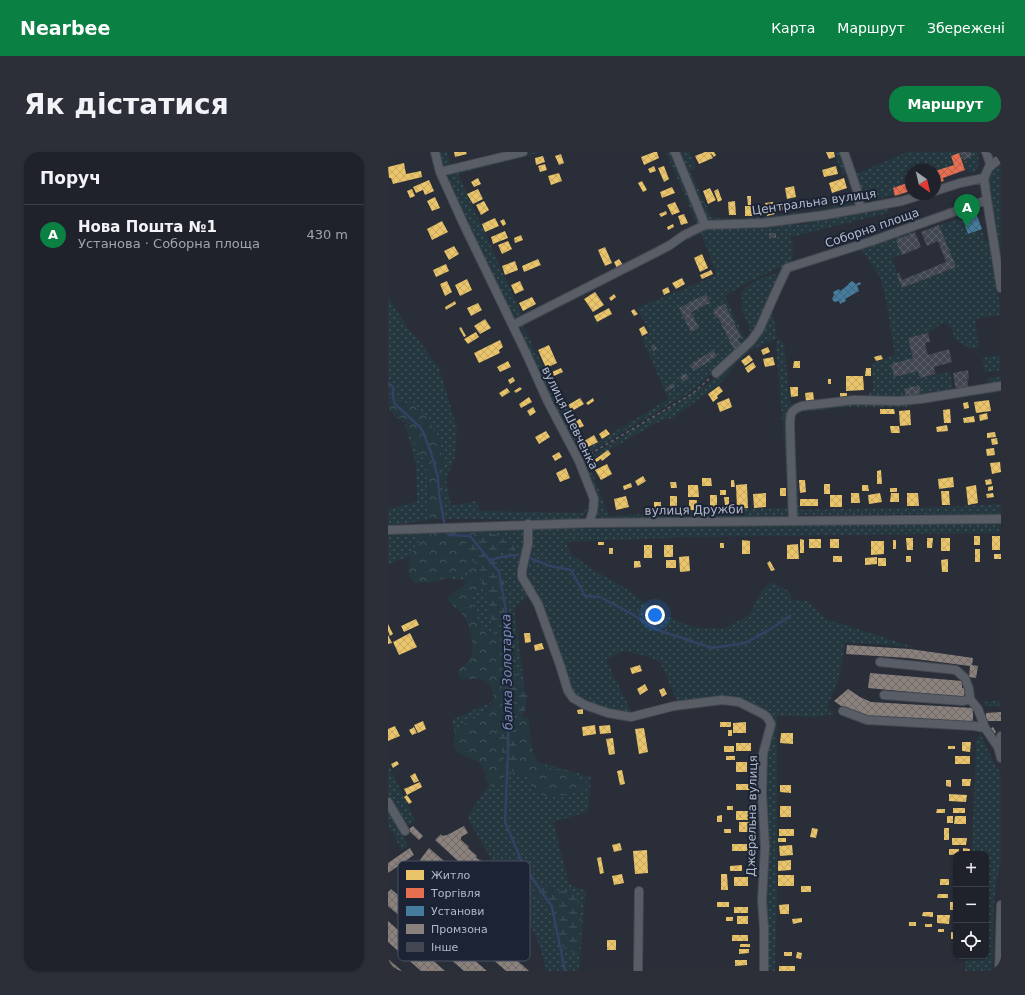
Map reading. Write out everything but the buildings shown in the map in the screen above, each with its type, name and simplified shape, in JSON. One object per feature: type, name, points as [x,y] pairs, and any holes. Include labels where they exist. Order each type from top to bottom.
[{"type":"street","name":"вулиця Шевченка","points":[[435,152],[440,172],[548,402],[579,461],[594,498],[594,505],[589,523]]},
{"type":"street","points":[[440,172],[523,152]]},
{"type":"street","points":[[513,325],[655,253],[684,235],[705,225],[675,152]]},
{"type":"street","points":[[844,152],[857,190],[860,208]]},
{"type":"street","points":[[986,152],[991,166]]},
{"type":"street","points":[[1001,158],[986,171],[984,178],[999,265],[1001,288]]},
{"type":"street","points":[[941,189],[984,178]]},
{"type":"street","name":"Центральна вулиця","points":[[705,225],[764,223],[825,215],[905,200]]},
{"type":"street","name":"Соборна площа","points":[[716,373],[751,341],[759,330],[787,268],[872,241],[987,200]]},
{"type":"street","points":[[793,520],[790,418],[795,409],[802,406],[854,400],[899,401],[921,399],[1001,386]]},
{"type":"street","name":"вулиця Дружби","points":[[388,530],[528,524],[1001,519]]},
{"type":"street","name":"Джерельна вулиця","points":[[528,524],[528,544],[522,570],[522,577],[538,604],[568,691],[573,698],[585,705],[608,713],[631,717],[674,706],[722,700],[739,702],[763,714],[770,721],[771,724],[763,754],[762,793],[765,847],[762,900],[764,928],[764,971]]},
{"type":"street","points":[[880,662],[956,670],[965,678],[969,689],[970,699],[978,709],[985,728],[998,747],[1001,758]]},
{"type":"street","points":[[884,695],[963,701],[970,699]]},
{"type":"street","points":[[843,711],[867,720],[974,726],[985,728]]},
{"type":"street","points":[[998,747],[1001,736]]},
{"type":"street","points":[[388,802],[405,831]]},
{"type":"street","points":[[638,971],[639,891]]},
{"type":"street","points":[[999,971],[1001,905]]},
{"type":"path","points":[[579,461],[692,394],[716,373]]},
{"type":"green space","points":[[439,152],[447,152],[451,167],[444,169]]},
{"type":"green space","points":[[533,152],[541,152],[458,174],[522,315],[583,285],[518,319],[513,316],[446,178],[448,175],[456,172],[507,160]]},
{"type":"green space","points":[[666,152],[671,152],[700,224],[697,225]]},
{"type":"green space","points":[[678,152],[690,152],[696,168],[690,171],[712,218],[742,219],[822,210],[855,200],[855,202],[829,211],[785,218],[710,221],[707,219]]},
{"type":"green space","points":[[834,152],[841,152],[855,188],[855,200],[846,174],[843,175]]},
{"type":"green space","points":[[907,152],[982,152],[978,155],[978,167],[972,173],[968,172],[967,169],[941,178],[941,164],[905,164],[905,190],[864,202],[861,202],[854,175]]},
{"type":"green space","points":[[1001,163],[1001,256],[989,179],[992,171]]},
{"type":"green space","points":[[887,206],[888,213],[790,237],[793,245],[792,263],[757,278],[725,296],[744,337],[747,338],[747,342],[691,392],[588,454],[584,456],[582,455],[547,393],[520,326],[522,323],[696,230],[706,228],[720,229],[773,227],[788,222],[800,225]],"holes":[[[701,233],[717,275],[637,308],[650,333],[642,338],[668,399],[587,449],[556,381],[551,383],[523,325]]]},
{"type":"green space","points":[[962,218],[967,234],[982,229],[985,242],[990,241],[1001,313],[999,315],[975,319],[979,347],[971,349],[954,339],[953,330],[944,322],[928,333],[908,338],[913,358],[891,364],[894,377],[918,371],[920,378],[950,372],[954,393],[792,408],[791,516],[601,520],[599,518],[597,497],[584,461],[640,425],[674,406],[712,380],[746,349],[772,308],[777,338],[751,350],[735,365],[721,383],[673,418],[662,420],[588,462],[609,516],[703,510],[787,508],[787,479],[776,343],[779,339],[784,343],[790,404],[869,396],[873,390],[872,364],[895,355],[886,301],[880,277],[861,249],[894,238],[914,229],[915,232],[897,240],[902,255],[894,257],[892,260],[903,288],[956,267],[939,225]]},
{"type":"green space","points":[[777,273],[779,276],[756,329],[751,335],[747,321],[741,310],[743,304],[741,293],[753,282]]},
{"type":"green space","points":[[388,297],[410,331],[415,335],[439,368],[457,428],[455,457],[446,480],[451,506],[476,501],[480,511],[582,513],[587,508],[583,516],[576,520],[441,519],[443,460],[441,447],[436,433],[428,420],[417,409],[396,399],[388,393]]},
{"type":"green space","points":[[1000,355],[1001,370],[985,373],[982,358]]},
{"type":"green space","points":[[1001,376],[1001,383],[988,386],[987,379]]},
{"type":"green space","points":[[1001,389],[1001,392],[912,404],[912,407],[848,407],[799,412],[794,416],[799,510],[941,507],[1001,504],[1001,514],[796,515],[792,417],[800,409]]},
{"type":"green space","points":[[388,393],[418,409],[428,420],[436,433],[440,446],[443,473],[441,519],[434,519],[430,517],[429,485],[425,462],[406,423],[388,409]]},
{"type":"green space","points":[[392,413],[403,420],[424,460],[430,511],[432,518],[434,519],[388,526],[388,509],[417,502],[416,465],[405,424]]},
{"type":"green space","points":[[998,522],[1001,524],[1001,533],[688,537],[565,542],[572,554],[590,568],[625,588],[658,613],[694,627],[723,629],[748,616],[764,588],[773,582],[788,591],[793,600],[807,601],[825,619],[914,647],[845,642],[839,678],[827,708],[837,713],[818,717],[777,716],[777,897],[775,971],[766,971],[764,789],[765,755],[773,725],[746,703],[678,703],[660,662],[647,656],[622,651],[606,660],[632,713],[608,710],[585,701],[571,693],[525,576],[531,533],[533,529],[538,527],[587,528]]},
{"type":"green space","points":[[520,528],[525,537],[525,547],[521,561],[521,570],[534,602],[528,596],[514,609],[525,690],[518,679],[504,581],[497,558],[499,552],[507,552],[504,538],[494,535],[481,534],[481,531],[479,530]]},
{"type":"green space","points":[[467,530],[481,531],[481,536],[467,541],[481,574],[480,584],[474,595],[473,606],[482,630],[499,637],[500,655],[506,687],[506,707],[498,726],[497,733],[506,770],[504,777],[500,782],[492,786],[488,785],[484,769],[481,765],[474,759],[458,752],[454,744],[454,735],[459,728],[489,709],[493,702],[493,692],[487,682],[481,679],[460,678],[458,672],[470,658],[472,653],[472,642],[465,618],[450,603],[448,598],[463,586],[469,577],[467,573],[464,573],[432,582],[415,583],[409,571],[410,558],[416,545],[424,534]]},
{"type":"green space","points":[[428,533],[424,534],[410,557],[388,564],[388,535]]},
{"type":"green space","points":[[481,534],[501,536],[509,541],[515,549],[499,552],[497,558],[504,581],[518,679],[527,695],[526,707],[516,732],[517,764],[514,771],[505,778],[505,762],[496,731],[504,716],[506,702],[506,684],[500,654],[500,640],[494,632],[486,592],[481,581],[479,568],[464,551],[463,547],[466,542]]},
{"type":"green space","points":[[467,573],[469,577],[466,582],[465,580],[444,578]]},
{"type":"green space","points":[[481,581],[485,588],[493,627],[497,635],[483,631],[478,623],[472,599]]},
{"type":"green space","points":[[1001,700],[1001,706],[985,706],[984,702]]},
{"type":"green space","points":[[493,701],[483,714],[461,725],[455,735],[452,720]]},
{"type":"green space","points":[[522,717],[529,718],[533,752],[538,761],[550,768],[581,776],[586,781],[587,787],[559,796],[544,795],[533,789],[529,778],[521,774],[516,769],[516,732]]},
{"type":"green space","points":[[980,733],[996,767],[1001,772],[1001,862],[994,902],[993,971],[965,971],[966,959],[989,959],[989,851],[972,851],[976,742]]},
{"type":"green space","points":[[539,762],[591,777],[588,812],[553,822],[569,884],[586,891],[582,930],[580,909],[574,894],[558,891],[547,886],[536,893],[551,909],[555,936],[560,944],[567,950],[575,953],[580,954],[581,951],[579,971],[547,971],[537,938],[530,926],[530,861],[492,861],[467,817],[489,785],[495,786],[516,769],[521,774],[529,778],[531,788],[534,791],[548,796],[562,795],[583,789],[555,770],[546,768]]},
{"type":"green space","points":[[388,764],[415,821],[406,827],[388,796]]},
{"type":"green space","points":[[388,810],[408,846],[402,850],[388,825]]},
{"type":"green space","points":[[537,883],[544,884],[554,890],[570,892],[576,897],[581,912],[582,922],[580,954],[578,955],[566,949],[557,940],[554,932],[551,910],[533,888]]},
{"type":"waterway","name":"балка Золотарка","points":[[388,383],[393,387],[395,404],[420,427],[432,455],[438,478],[439,494],[446,532],[449,535],[470,536],[499,572],[506,611],[509,669],[508,755],[505,822],[522,861]]},
{"type":"waterway","points":[[489,560],[517,555]]},
{"type":"waterway","points":[[530,558],[550,566],[571,570],[585,596],[600,597],[632,614],[655,629],[712,648],[745,643],[769,630],[790,616]]},
{"type":"waterway","name":"балка Золотарка","points":[[530,874],[552,907],[565,971]]},
{"type":"place","name":"Нова Пошта №1","points":[[967,227]]}]
